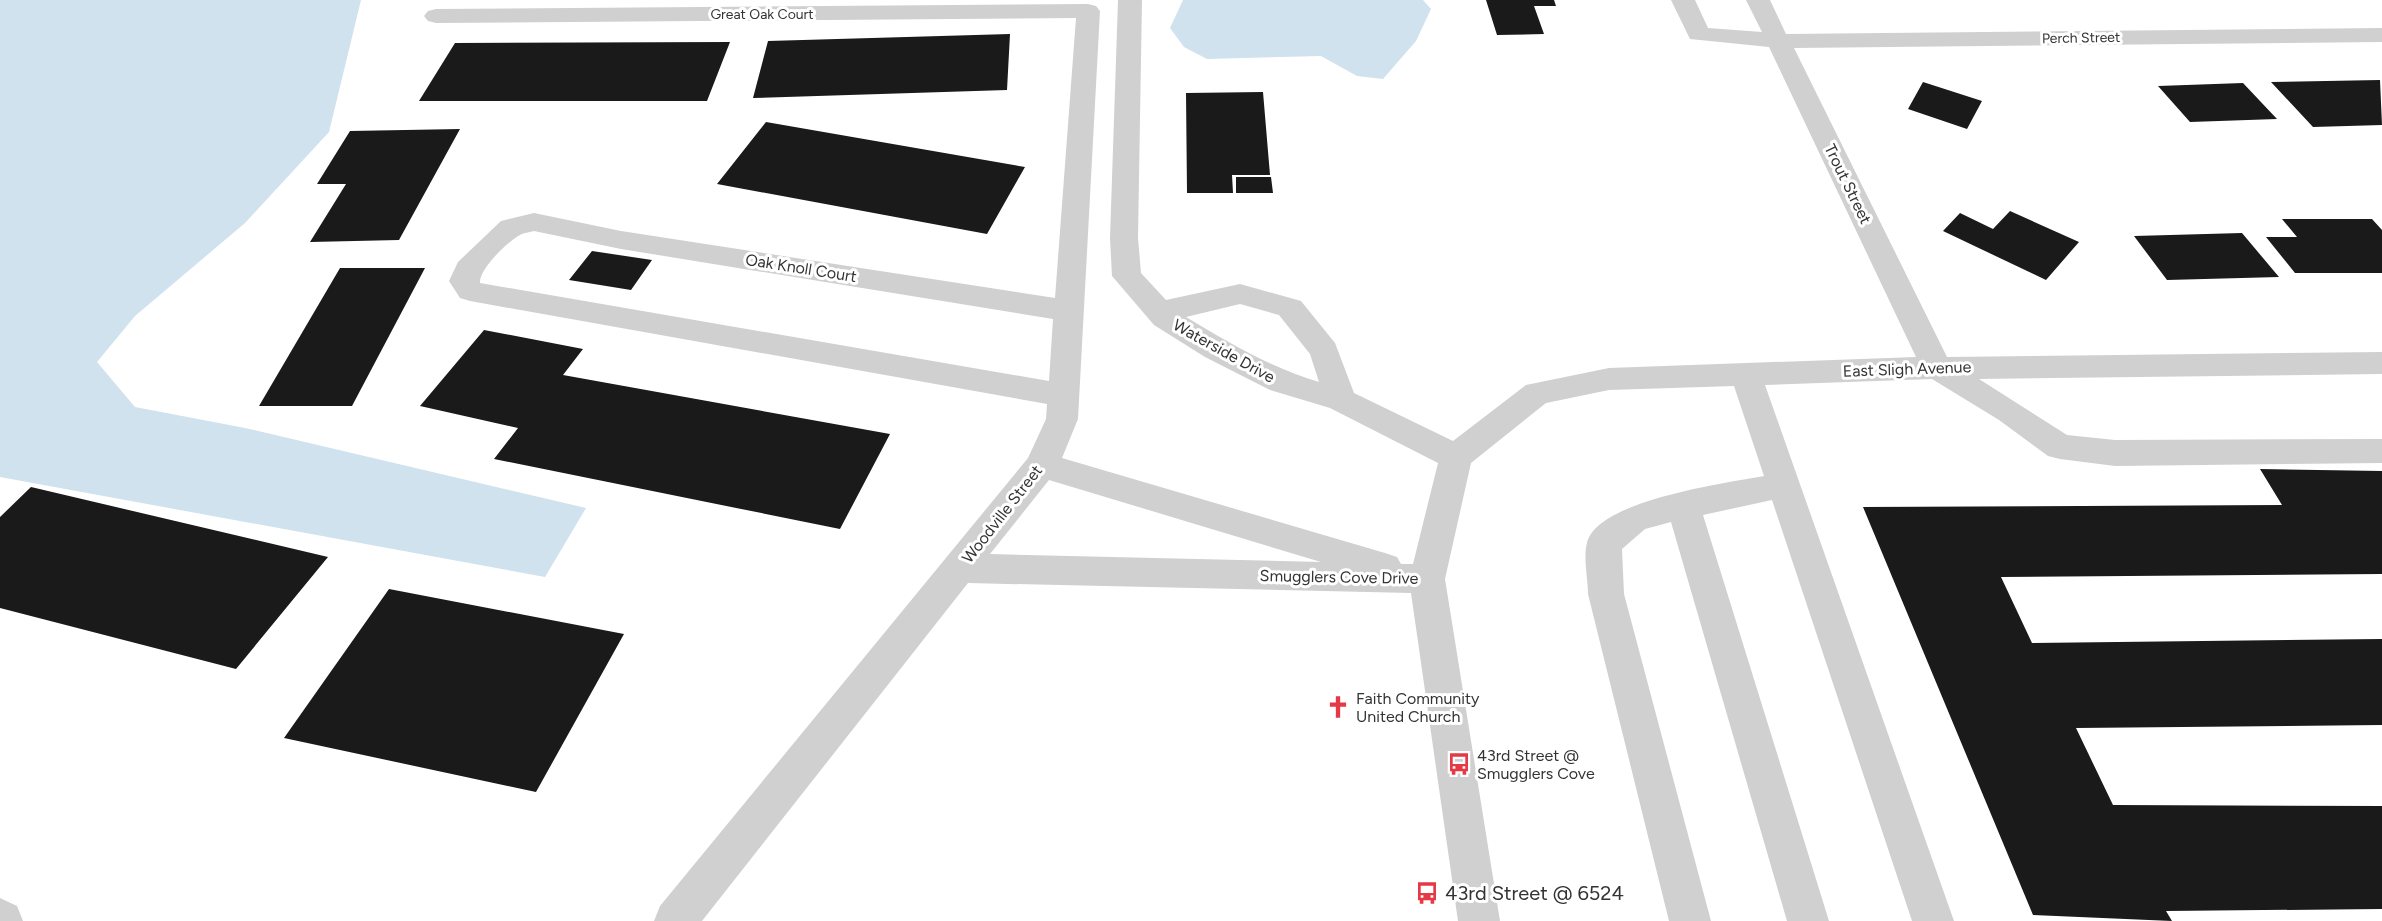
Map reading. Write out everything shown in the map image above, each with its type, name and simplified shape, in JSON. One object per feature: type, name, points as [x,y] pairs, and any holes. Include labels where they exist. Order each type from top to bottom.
[{"type":"street","name":"Waterside Drive","points":[[1130,0],[1124,238],[1127,276],[1165,318],[1216,349],[1281,382],[1341,400],[1456,457]]},
{"type":"street","name":"Perch Street","points":[[1683,0],[1699,34],[1779,41],[2382,35]]},
{"type":"street","name":"Trout Street","points":[[1758,0],[1936,368]]},
{"type":"street","name":"Great Oak Court","points":[[436,16],[1088,12]]},
{"type":"street","name":"Woodville Street","points":[[675,921],[1042,465],[1062,419],[1088,12]]},
{"type":"street","name":"Oak Knoll Court","points":[[1064,395],[470,291],[464,280],[468,269],[484,250],[511,227],[534,222],[621,240],[1069,311]]},
{"type":"street","points":[[1160,312],[1240,294],[1290,308],[1324,351],[1341,400]]},
{"type":"street","name":"East Sligh Avenue","points":[[1456,457],[1537,393],[1610,379],[1936,368],[2382,363]]},
{"type":"street","points":[[1936,368],[2010,412],[2060,447],[2115,453],[2382,451]]},
{"type":"street","points":[[1746,374],[1933,921]]},
{"type":"street","points":[[1456,457],[1426,579],[1479,921]]},
{"type":"street","name":"Smugglers Cove Drive","points":[[1042,465],[1426,579]]},
{"type":"street","points":[[1690,921],[1606,594],[1604,543],[1634,519],[1683,505],[1784,485]]},
{"type":"street","points":[[1683,505],[1808,921]]},
{"type":"street","name":"Smugglers Cove Drive","points":[[959,568],[1426,579]]},
{"type":"water","points":[[0,0],[361,0],[329,132],[245,223],[135,316],[97,362],[135,407],[245,428],[586,508],[545,577],[0,477]]},
{"type":"water","points":[[1183,0],[1423,0],[1431,9],[1416,41],[1383,79],[1357,76],[1321,56],[1207,59],[1184,47],[1170,28]]},
{"type":"building","points":[[1486,0],[1554,0],[1556,6],[1534,6],[1544,34],[1497,35]]},
{"type":"building","points":[[1010,34],[1007,90],[753,98],[768,41]]},
{"type":"building","points":[[730,42],[707,101],[419,101],[455,43]]},
{"type":"building","points":[[2380,80],[2382,125],[2313,127],[2271,82]]},
{"type":"building","points":[[1923,82],[1982,101],[1967,129],[1908,109]]},
{"type":"building","points":[[2243,83],[2277,119],[2190,122],[2158,86]]},
{"type":"building","points":[[1263,92],[1270,175],[1232,175],[1233,193],[1187,193],[1186,93]]},
{"type":"building","points":[[766,122],[1025,167],[987,234],[717,184]]},
{"type":"building","points":[[460,129],[399,240],[310,242],[346,184],[317,184],[350,131]]},
{"type":"building","points":[[1236,177],[1271,177],[1273,193],[1236,193]]},
{"type":"building","points":[[2010,211],[2079,242],[2046,280],[1943,231],[1960,213],[1993,229]]},
{"type":"building","points":[[2282,219],[2372,219],[2382,230],[2382,273],[2295,273],[2266,237],[2297,237]]},
{"type":"building","points":[[2242,233],[2279,277],[2167,280],[2134,236]]},
{"type":"building","points":[[592,251],[652,260],[631,290],[569,280]]},
{"type":"building","points":[[340,268],[425,268],[352,406],[259,406]]},
{"type":"building","points":[[484,330],[583,349],[563,375],[890,434],[840,529],[494,459],[518,428],[420,406]]},
{"type":"building","points":[[2260,469],[2382,471],[2382,574],[2001,577],[2032,643],[2382,639],[2382,725],[2076,728],[2113,805],[2382,806],[2382,909],[2166,911],[2172,921],[2033,915],[1863,507],[2282,505]]},
{"type":"building","points":[[31,487],[328,557],[236,669],[0,608],[0,517]]},
{"type":"building","points":[[389,589],[624,634],[536,792],[284,738]]},
{"type":"place","name":"Faith Community United Church","points":[[1338,707]]},
{"type":"place","name":"43rd Street @ Smugglers Cove","points":[[1459,764]]},
{"type":"place","name":"43rd Street @ 6524","points":[[1427,893]]}]
